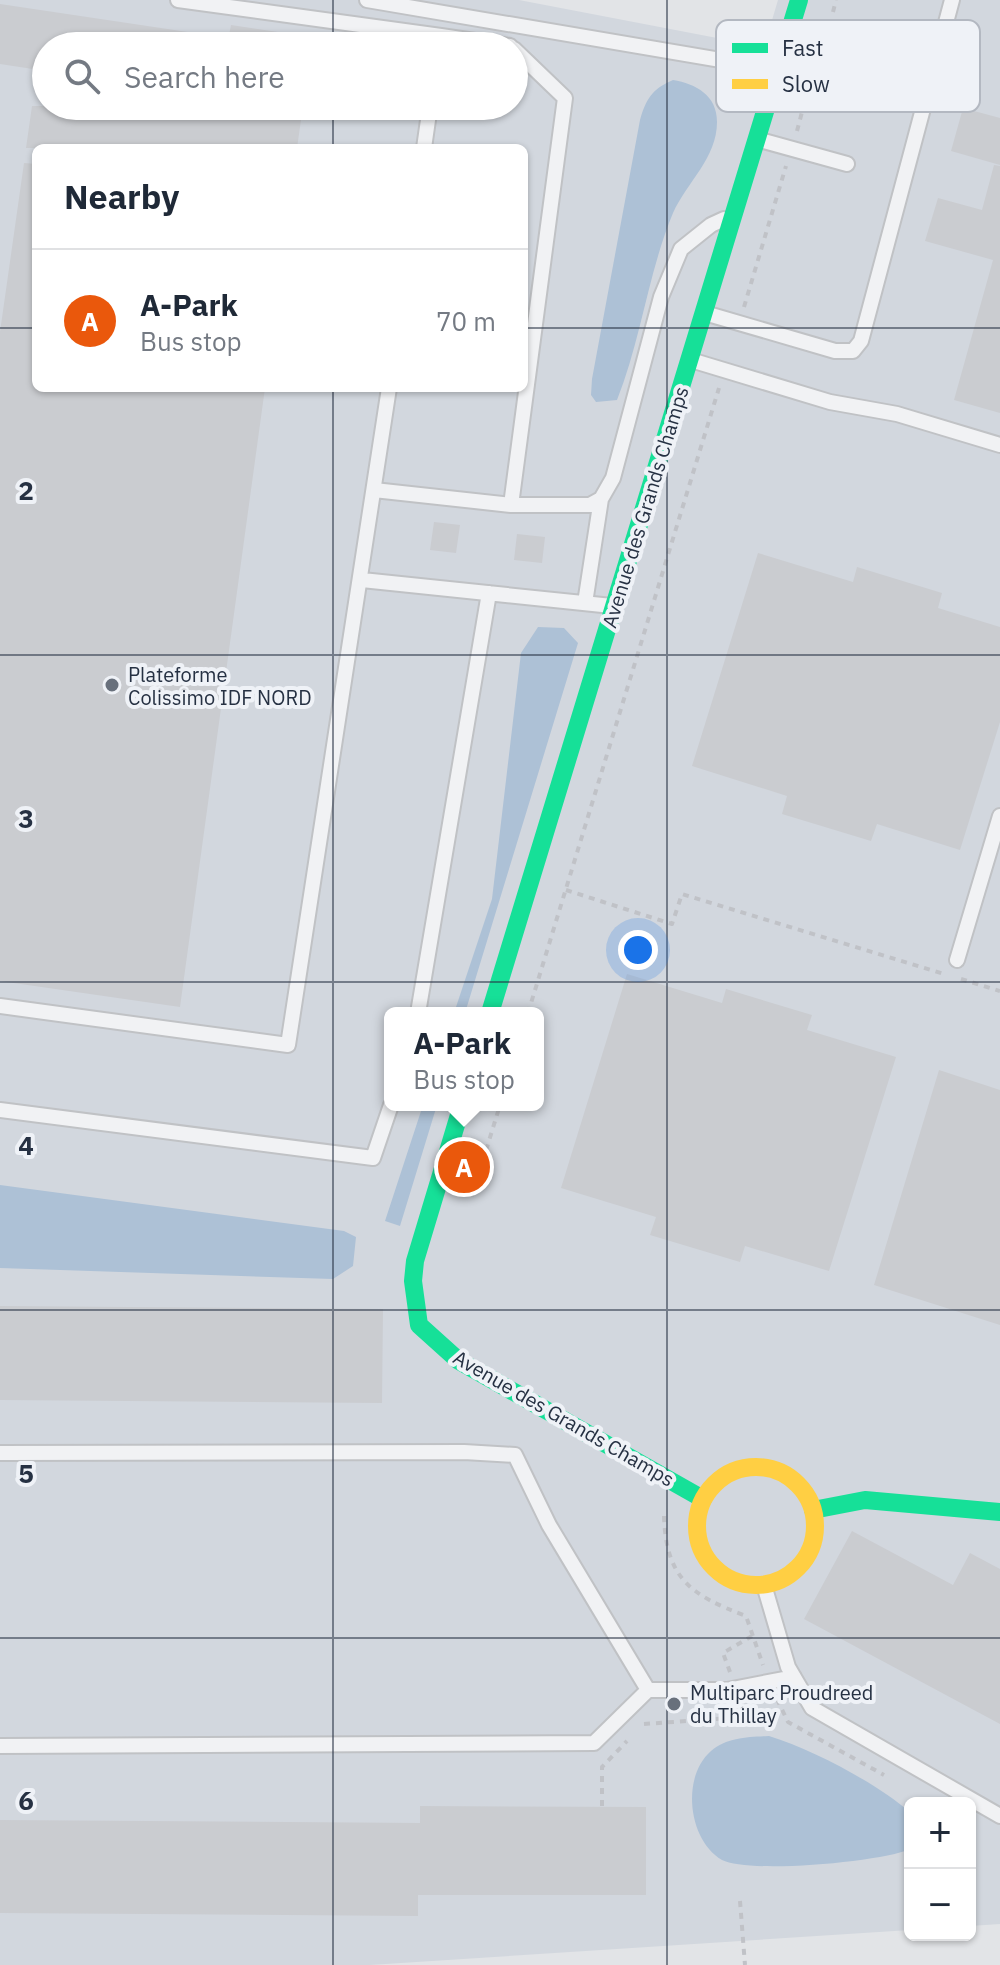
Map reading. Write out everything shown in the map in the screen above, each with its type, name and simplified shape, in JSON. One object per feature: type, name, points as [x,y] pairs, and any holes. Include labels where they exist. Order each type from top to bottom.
[{"type":"main road","name":"Avenue des Grands Champs","points":[[793,20],[799,0]]},
{"type":"main road","name":"Avenue des Grands Champs","points":[[492,1007],[764,112]]},
{"type":"main road","name":"Avenue des Grands Champs","points":[[460,1111],[415,1261],[413,1281],[419,1325],[459,1361],[703,1499]]},
{"type":"main road","points":[[762,1467],[788,1477],[799,1486],[813,1510],[814,1539],[801,1565],[791,1575],[764,1585],[750,1585],[723,1576],[703,1555],[696,1527],[703,1499],[721,1478],[734,1471],[762,1467]]},
{"type":"main road","points":[[813,1510],[865,1500],[955,1511],[1000,1512]]},
{"type":"main road","points":[[955,1511],[989,1530]]},
{"type":"lane","points":[[178,0],[382,32]]},
{"type":"lane","points":[[367,0],[716,59]]},
{"type":"lane","points":[[947,20],[952,0]]},
{"type":"lane","points":[[528,63],[565,98],[528,377]]},
{"type":"lane","points":[[704,312],[835,351],[853,351],[861,341],[922,112]]},
{"type":"lane","points":[[425,144],[428,120]]},
{"type":"lane","points":[[755,139],[847,164]]},
{"type":"lane","points":[[585,603],[601,499],[613,478],[661,297],[681,249],[711,225],[732,216]]},
{"type":"lane","points":[[689,360],[830,402],[897,414],[1000,445]]},
{"type":"lane","points":[[0,1006],[288,1045],[362,580],[388,392]]},
{"type":"lane","points":[[511,505],[526,392]]},
{"type":"lane","points":[[374,490],[511,505],[590,505],[601,499]]},
{"type":"lane","points":[[362,580],[615,606]]},
{"type":"lane","points":[[419,1007],[489,593]]},
{"type":"lane","points":[[957,960],[1000,816]]},
{"type":"lane","points":[[0,1110],[373,1158],[389,1111]]},
{"type":"lane","points":[[0,1453],[464,1452],[515,1455],[549,1525],[648,1690]]},
{"type":"lane","points":[[764,1585],[794,1677],[812,1708],[1000,1816]]},
{"type":"lane","points":[[0,1746],[594,1743],[648,1690],[735,1689],[794,1677]]},
{"type":"path","points":[[832,15],[836,0]]},
{"type":"path","points":[[739,322],[803,112]]},
{"type":"path","points":[[530,1007],[724,370]]},
{"type":"path","points":[[566,890],[672,924],[682,894],[1000,991]]},
{"type":"path","points":[[602,1806],[602,1767],[646,1722],[744,1717],[723,1653],[752,1636]]},
{"type":"path","points":[[740,1901],[745,1965]]},
{"type":"shaded area","points":[[0,0],[519,0],[716,38],[716,112],[980,112],[980,20],[772,20],[778,0],[1000,0],[1000,1924],[976,1926],[976,1797],[904,1797],[904,1930],[370,1965],[0,1965]]},
{"type":"water","points":[[673,80],[690,84],[709,98],[716,113],[716,135],[707,158],[673,213],[664,236],[617,400],[596,402],[591,395],[592,379],[640,120],[651,96]]},
{"type":"water","points":[[538,627],[564,628],[578,643],[467,1007],[456,1007],[492,899],[521,653]]},
{"type":"water","points":[[421,1111],[435,1111],[400,1226],[385,1221]]},
{"type":"water","points":[[0,1185],[344,1231],[356,1237],[353,1266],[333,1279],[0,1268]]},
{"type":"water","points":[[769,1736],[843,1768],[879,1789],[904,1808],[904,1851],[816,1865],[759,1866],[722,1860],[702,1838],[692,1808],[692,1792],[701,1762],[717,1746],[738,1739]]},
{"type":"building","points":[[0,4],[188,32],[32,32],[32,69],[0,64]]},
{"type":"building","points":[[231,25],[278,32],[230,32]]},
{"type":"building","points":[[32,106],[32,120],[301,120],[298,144],[32,144],[32,148],[26,148]]},
{"type":"building","points":[[962,112],[978,112],[1000,118],[1000,165],[951,151]]},
{"type":"building","name":"Plateforme Colissimo IDF NORD","points":[[24,163],[32,164],[32,392],[264,392],[180,1007],[0,981],[0,332]]},
{"type":"building","points":[[994,165],[1000,166],[1000,413],[954,400],[993,260],[925,241],[938,198],[982,210]]},
{"type":"building","points":[[434,522],[460,525],[456,553],[430,550]]},
{"type":"building","points":[[517,534],[545,537],[542,563],[514,560]]},
{"type":"building","points":[[758,553],[853,582],[857,567],[942,593],[938,608],[1000,627],[1000,722],[960,850],[877,824],[871,841],[782,814],[787,796],[692,766]]},
{"type":"building","points":[[627,974],[722,1003],[726,989],[812,1015],[807,1030],[896,1057],[829,1271],[745,1246],[740,1262],[650,1235],[656,1217],[561,1188]]},
{"type":"building","points":[[939,1070],[1000,1090],[1000,1325],[874,1285]]},
{"type":"building","points":[[0,1306],[383,1309],[382,1403],[0,1400]]},
{"type":"building","points":[[852,1531],[953,1585],[970,1553],[1000,1569],[1000,1724],[804,1619]]},
{"type":"building","points":[[420,1806],[646,1807],[646,1895],[418,1895],[418,1916],[0,1913],[0,1820],[420,1823]]},
{"type":"traffic: fast","points":[[793,20],[799,0]]},
{"type":"traffic: fast","points":[[492,1007],[765,112]]},
{"type":"traffic: fast","points":[[460,1111],[415,1261],[413,1281],[419,1325],[459,1361],[703,1499]]},
{"type":"traffic: fast","points":[[813,1510],[865,1500],[1000,1512]]},
{"type":"traffic: slow","points":[[756,1467],[779,1471],[798,1484],[811,1503],[815,1526],[811,1549],[798,1568],[779,1581],[756,1585],[733,1581],[714,1568],[701,1549],[697,1526],[701,1503],[714,1484],[733,1471],[756,1467]]},
{"type":"place","name":"Plateforme Colissimo IDF NORD","points":[[112,685]]},
{"type":"place","name":"A-Park","points":[[464,1167]]},
{"type":"place","name":"Multiparc Proudreed du Thillay","points":[[674,1704]]}]
